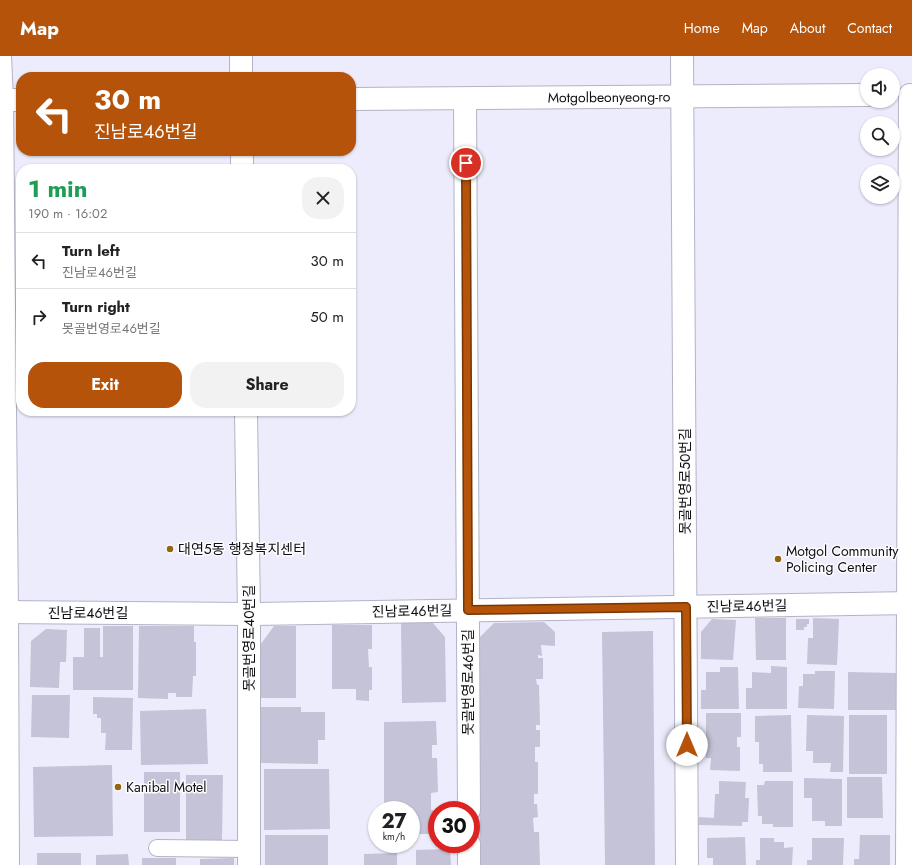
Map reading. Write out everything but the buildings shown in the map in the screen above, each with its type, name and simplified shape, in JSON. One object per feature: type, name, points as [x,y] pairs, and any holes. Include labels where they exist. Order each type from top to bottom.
[{"type":"street","points":[[0,56],[6,100],[3,481],[8,865]]},
{"type":"street","points":[[241,56],[241,72]]},
{"type":"street","name":"못골번영로50번길","points":[[682,56],[688,865]]},
{"type":"street","points":[[905,95],[910,603],[907,865]]},
{"type":"street","name":"Motgolbeonyeong-ro","points":[[356,99],[860,96]]},
{"type":"street","name":"못골번영로46번길","points":[[465,99],[469,801]]},
{"type":"street","name":"못골번영로40번길","points":[[246,416],[249,614],[249,857]]},
{"type":"street","name":"진남로46번길","points":[[4,613],[249,614],[910,603]]},
{"type":"street","points":[[469,853],[470,865]]},
{"type":"lane","points":[[157,848],[249,857]]},
{"type":"place","name":"대연5동 행정복지센터","points":[[170,549]]},
{"type":"place","name":"Motgol Community Policing Center","points":[[778,559]]},
{"type":"place","name":"Kanibal Motel","points":[[118,787]]},
{"type":"route","points":[[466,163],[468,610],[686,607],[687,745]]}]
